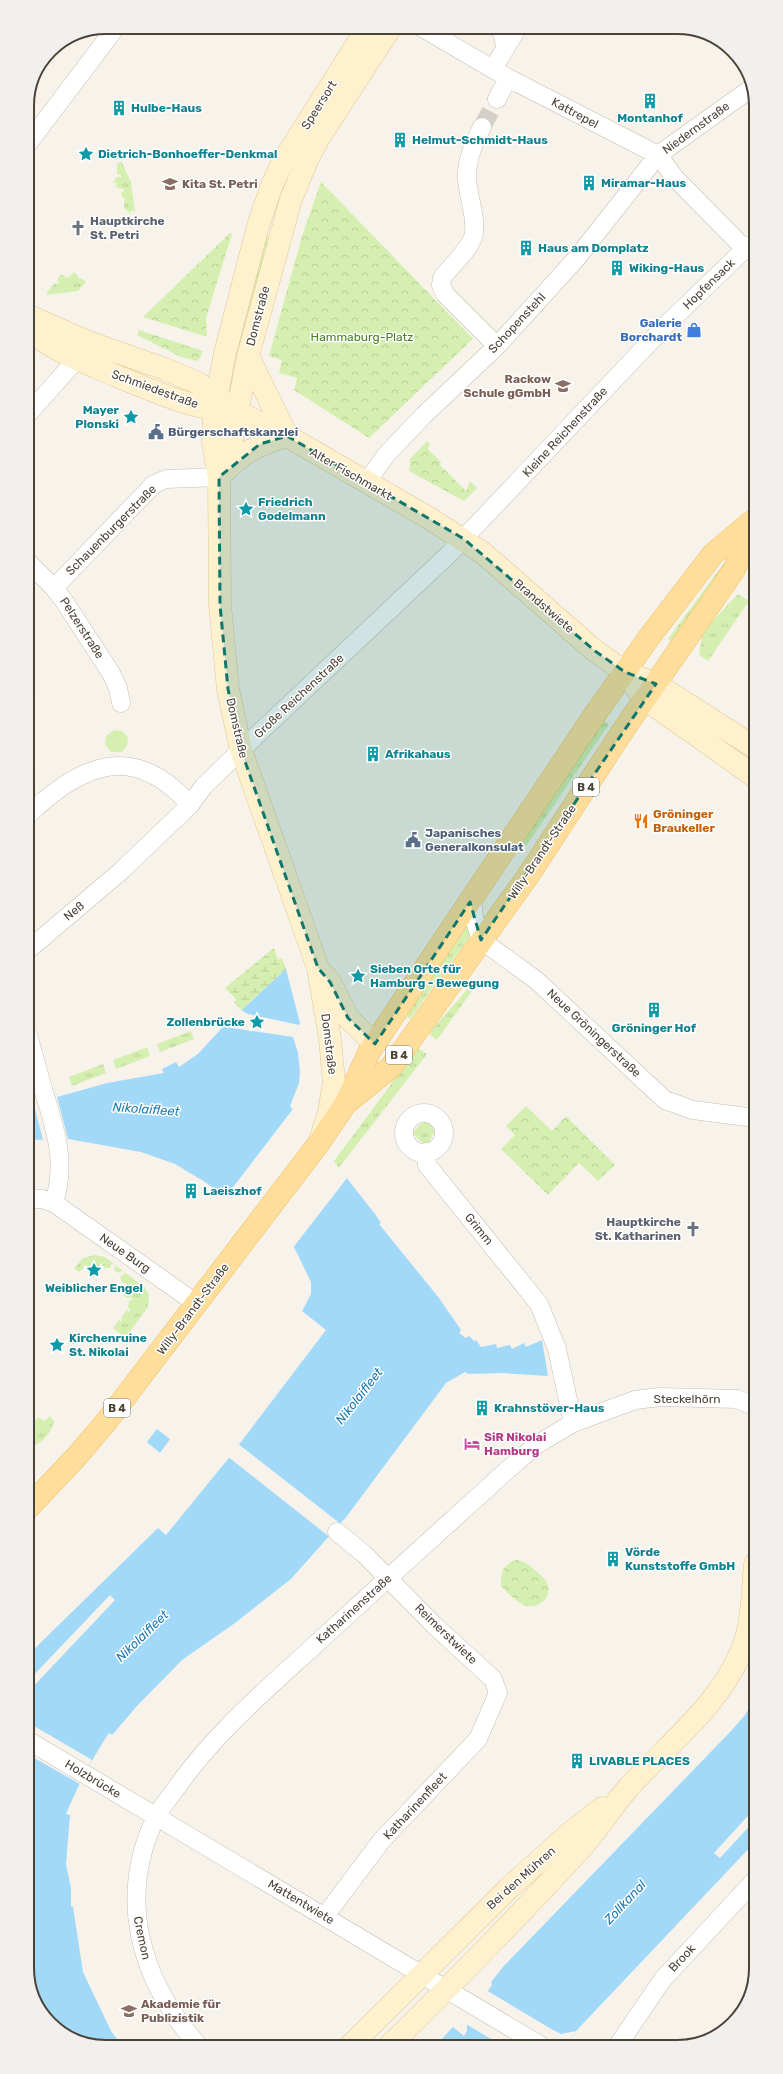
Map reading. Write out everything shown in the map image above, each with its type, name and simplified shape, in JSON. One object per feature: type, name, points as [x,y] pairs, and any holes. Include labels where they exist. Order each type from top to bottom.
[{"type":"main road","name":"Speersort","points":[[272,185],[282,164],[364,34]]},
{"type":"main road","name":"Speersort","points":[[308,158],[333,113],[386,34]]},
{"type":"main road","name":"Domstraße","points":[[220,477],[229,456],[236,411],[248,356],[282,228],[290,200],[308,158]]},
{"type":"main road","name":"Domstraße","points":[[272,185],[256,233],[225,353],[215,402],[213,443],[220,477],[220,604],[228,689],[241,750],[318,968],[331,1045],[334,1082],[329,1112],[319,1142]]},
{"type":"main road","points":[[34,319],[81,350]]},
{"type":"main road","points":[[34,333],[52,347],[81,350]]},
{"type":"main road","name":"Schmiedestraße","points":[[81,350],[183,402],[215,402],[236,411]]},
{"type":"main road","points":[[220,477],[251,449],[260,444],[287,436],[248,356]]},
{"type":"main road","name":"Alter Fischmarkt","points":[[236,411],[287,436],[464,539]]},
{"type":"main road","name":"Willy-Brandt-Straße","points":[[34,1502],[77,1456],[106,1422],[319,1142],[346,1103],[375,1044],[624,672],[713,554],[749,523]]},
{"type":"main road","name":"Willy-Brandt-Straße","points":[[346,1103],[391,1067],[528,876],[650,691],[734,570],[749,531]]},
{"type":"main road","name":"Brandstwiete","points":[[464,539],[483,553],[595,650],[650,691],[749,772]]},
{"type":"main road","name":"Brandstwiete","points":[[650,691],[749,744]]},
{"type":"main road","name":"Domstraße","points":[[318,968],[330,982],[348,1018],[375,1044]]},
{"type":"main road","name":"Bei den Mühren","points":[[395,2040],[583,1846],[627,1789],[708,1705],[735,1666],[746,1638],[749,1613]]},
{"type":"main road","name":"Bei den Mühren","points":[[356,2040],[509,1888],[570,1833],[627,1789]]},
{"type":"street","points":[[34,137],[111,34]]},
{"type":"street","name":"Kattrepel","points":[[433,34],[508,78],[658,155]]},
{"type":"street","points":[[503,34],[505,46]]},
{"type":"street","points":[[493,69],[513,34]]},
{"type":"street","points":[[497,99],[508,78]]},
{"type":"street","name":"Niedernstraße","points":[[658,155],[747,91]]},
{"type":"street","points":[[482,127],[471,150],[467,165],[467,180],[474,227],[474,237],[442,278],[440,285],[445,294],[497,346]]},
{"type":"street","points":[[658,155],[675,178],[749,246]]},
{"type":"street","name":"Schopenstehl","points":[[366,483],[386,455],[424,416],[497,346],[576,259],[658,155]]},
{"type":"street","name":"Hopfensack","points":[[666,325],[749,246]]},
{"type":"street","name":"Kleine Reichenstraße","points":[[464,539],[666,325]]},
{"type":"street","points":[[34,407],[81,350]]},
{"type":"street","name":"Schauenburgerstraße","points":[[54,588],[154,484],[166,479],[220,477]]},
{"type":"street","name":"Große Reichenstraße","points":[[120,872],[190,805],[204,786],[241,750],[464,539]]},
{"type":"street","name":"Pelzerstraße","points":[[34,568],[54,588],[111,673],[118,688],[122,703]]},
{"type":"street","points":[[34,809],[76,776],[92,769],[113,766],[130,767],[150,774],[169,786],[190,805]]},
{"type":"street","name":"Neß","points":[[34,945],[120,872]]},
{"type":"street","points":[[472,898],[475,924],[481,940]]},
{"type":"street","name":"Neue Gröningerstraße","points":[[481,940],[536,980],[665,1100],[693,1110],[749,1117]]},
{"type":"street","points":[[34,1057],[59,1140],[58,1189],[54,1203],[42,1199],[34,1199]]},
{"type":"street","name":"Grimm","points":[[426,1152],[427,1165],[539,1304],[557,1349],[573,1423]]},
{"type":"street","name":"Neue Burg","points":[[54,1203],[197,1304]]},
{"type":"street","name":"Steckelhörn","points":[[573,1423],[635,1400],[660,1397],[737,1399],[749,1404]]},
{"type":"street","name":"Katharinenstraße","points":[[156,1816],[197,1758],[241,1713],[525,1454],[536,1445],[573,1423]]},
{"type":"street","name":"Reimerstwiete","points":[[337,1532],[389,1578],[435,1626],[493,1679],[498,1693]]},
{"type":"street","name":"Katharinenfleet","points":[[325,1916],[382,1840],[478,1739],[498,1693]]},
{"type":"street","name":"Holzbrücke","points":[[34,1745],[156,1816]]},
{"type":"street","name":"Mattentwiete","points":[[156,1816],[532,2040]]},
{"type":"street","name":"Cremon","points":[[156,1816],[146,1841],[140,1865],[136,1893],[137,1921],[143,1952],[153,1979],[180,2026],[193,2040]]},
{"type":"street","name":"Brook","points":[[621,2040],[663,1979],[749,1887]]},
{"type":"highlighted area","points":[[287,436],[464,539],[595,651],[625,672],[656,684],[481,940],[470,902],[375,1044],[348,1018],[330,982],[318,968],[241,750],[228,689],[220,605],[219,477],[260,444]]},
{"type":"green space","points":[[121,161],[131,182],[135,212],[132,210],[130,213],[124,208],[125,198],[122,197],[121,192],[124,191],[123,188],[120,189],[115,186],[117,184],[115,182],[112,183],[117,177],[121,177],[121,175],[117,174],[117,164]]},
{"type":"green space","name":"Hammaburg-Platz","points":[[321,182],[473,339],[369,438],[294,390],[297,378],[279,373],[282,360],[269,356],[302,236]]},
{"type":"green space","points":[[230,233],[232,234],[206,318],[207,337],[143,317]]},
{"type":"green space","points":[[266,237],[271,237],[239,363],[235,361]]},
{"type":"green space","points":[[74,272],[79,277],[78,279],[81,278],[86,282],[78,291],[47,295],[47,292],[55,283],[57,284],[59,282],[57,280],[61,274],[66,278]]},
{"type":"green space","points":[[139,330],[203,351],[198,361],[181,357],[137,335]]},
{"type":"green space","points":[[427,441],[430,443],[428,449],[441,462],[440,465],[466,491],[470,481],[477,488],[464,501],[409,471],[410,459]]},
{"type":"green space","points":[[729,556],[732,559],[675,645],[668,639]]},
{"type":"green space","points":[[738,594],[749,601],[708,661],[699,655],[702,636],[709,625]]},
{"type":"green space","points":[[604,721],[609,724],[526,846],[523,843],[527,834]]},
{"type":"green space","points":[[114,730],[122,731],[128,737],[127,746],[122,752],[111,752],[105,745],[106,736]]},
{"type":"green space","points":[[467,925],[470,927],[470,936],[410,1019],[406,1016]]},
{"type":"green space","points":[[274,948],[278,960],[282,958],[286,969],[241,1010],[234,1002],[236,999],[225,988]]},
{"type":"green space","points":[[473,981],[477,984],[437,1040],[429,1034],[463,995]]},
{"type":"green space","points":[[191,1031],[194,1039],[160,1052],[157,1044]]},
{"type":"green space","points":[[147,1047],[150,1056],[116,1069],[113,1060]]},
{"type":"green space","points":[[418,1048],[427,1054],[334,1174],[328,1169]]},
{"type":"green space","points":[[103,1064],[106,1073],[72,1086],[69,1077]]},
{"type":"green space","points":[[526,1106],[552,1131],[566,1116],[615,1165],[598,1181],[579,1163],[548,1195],[501,1149],[515,1135],[506,1126]]},
{"type":"green space","points":[[426,1119],[436,1128],[427,1147],[412,1133]]},
{"type":"green space","points":[[95,1255],[105,1257],[145,1288],[149,1295],[148,1307],[123,1341],[119,1339],[122,1335],[113,1328],[119,1320],[121,1322],[121,1318],[127,1310],[129,1312],[131,1310],[128,1308],[129,1301],[132,1300],[131,1297],[127,1298],[123,1295],[125,1293],[122,1290],[122,1286],[127,1286],[127,1283],[122,1283],[120,1277],[125,1273],[122,1271],[118,1273],[114,1270],[115,1266],[112,1263],[110,1268],[104,1268],[102,1263],[99,1264],[100,1269],[95,1273],[92,1271],[88,1273],[86,1265],[84,1265],[83,1269],[79,1272],[74,1269],[83,1258]]},
{"type":"green space","points":[[50,1416],[54,1421],[51,1430],[45,1438],[38,1444],[34,1445],[34,1422],[38,1417],[44,1421]]},
{"type":"green space","points":[[516,1560],[528,1564],[546,1581],[549,1591],[545,1600],[541,1603],[532,1606],[522,1604],[513,1598],[501,1586],[503,1570],[508,1564]]},
{"type":"water","name":"Nikolaifleet","points":[[286,969],[300,1023],[293,1037],[298,1053],[300,1072],[299,1083],[290,1106],[375,1214],[381,1223],[379,1224],[439,1298],[461,1330],[459,1333],[466,1338],[469,1336],[474,1341],[476,1340],[481,1347],[496,1344],[497,1348],[510,1345],[512,1349],[524,1343],[526,1347],[542,1340],[548,1376],[502,1373],[468,1374],[465,1372],[446,1383],[347,1516],[291,1579],[235,1623],[182,1660],[137,1706],[112,1735],[109,1733],[86,1772],[66,1814],[70,1815],[66,1864],[71,1888],[71,1906],[73,1907],[83,1972],[111,2031],[118,2040],[101,2040],[78,2035],[58,2022],[46,2008],[36,1987],[34,1968],[34,1649],[158,1528],[166,1535],[228,1459],[326,1330],[302,1311],[311,1294],[311,1282],[294,1247],[205,1182],[175,1164],[141,1152],[68,1139],[34,1140],[34,1087],[55,1089],[57,1097],[107,1083],[164,1073],[162,1069],[176,1062],[179,1067],[198,1054],[220,1030]]},
{"type":"water","points":[[157,1429],[170,1439],[160,1453],[147,1442]]},
{"type":"water","name":"Zollkanal","points":[[749,1708],[749,1848],[569,2040],[441,2040],[453,2027],[464,2036],[467,2031],[467,2020],[492,1985],[491,1982],[503,1967],[745,1715]]},
{"type":"pier","name":"Zollenbrücke","points":[[241,1010],[248,1014],[299,1025],[293,1037],[225,1027]]},
{"type":"pier","points":[[34,1087],[55,1089],[68,1139],[43,1140],[34,1105]]},
{"type":"pier","points":[[293,1109],[347,1178],[292,1249],[224,1199]]},
{"type":"pier","points":[[237,1443],[342,1525],[331,1538],[227,1456]]},
{"type":"pier","points":[[110,1595],[115,1600],[34,1686],[34,1675]]},
{"type":"pier","points":[[34,1726],[92,1760],[80,1784],[34,1758]]},
{"type":"pier","points":[[749,1815],[749,1827],[720,1858],[714,1853]]},
{"type":"pier","points":[[486,1990],[561,2034],[576,2031],[569,2040],[493,2040],[466,2024],[466,2019]]},
{"type":"tunnel","points":[[482,127],[497,99]]},
{"type":"place","name":"Montanhof","points":[[650,101]]},
{"type":"place","name":"Hulbe-Haus","points":[[119,108]]},
{"type":"place","name":"Helmut-Schmidt-Haus","points":[[400,140]]},
{"type":"place","name":"Dietrich-Bonhoeffer-Denkmal","points":[[86,154]]},
{"type":"place","name":"Miramar-Haus","points":[[589,183]]},
{"type":"place","name":"Kita St. Petri","points":[[170,184]]},
{"type":"place","name":"Hauptkirche St. Petri","points":[[78,228]]},
{"type":"place","name":"Haus am Domplatz","points":[[526,248]]},
{"type":"place","name":"Wiking-Haus","points":[[617,268]]},
{"type":"place","name":"Galerie Borchardt","points":[[694,330]]},
{"type":"place","name":"Rackow Schule gGmbH","points":[[563,386]]},
{"type":"place","name":"Mayer Plonski","points":[[131,417]]},
{"type":"place","name":"Bürgerschaftskanzlei","points":[[156,432]]},
{"type":"place","name":"Friedrich Godelmann","points":[[246,509]]},
{"type":"place","name":"Afrikahaus","points":[[373,754]]},
{"type":"place","name":"Gröninger Braukeller","points":[[641,821]]},
{"type":"place","name":"Japanisches Generalkonsulat","points":[[413,840]]},
{"type":"place","name":"Sieben Orte für Hamburg - Bewegung","points":[[358,976]]},
{"type":"place","name":"Gröninger Hof","points":[[654,1010]]},
{"type":"place","name":"Zollenbrücke","points":[[257,1022]]},
{"type":"place","name":"Laeiszhof","points":[[191,1191]]},
{"type":"place","name":"Hauptkirche St. Katharinen","points":[[693,1229]]},
{"type":"place","name":"Weiblicher Engel","points":[[94,1270]]},
{"type":"place","name":"Kirchenruine St. Nikolai","points":[[57,1345]]},
{"type":"place","name":"Krahnstöver-Haus","points":[[482,1408]]},
{"type":"place","name":"SiR Nikolai Hamburg","points":[[472,1444]]},
{"type":"place","name":"Vörde Kunststoffe GmbH","points":[[613,1559]]},
{"type":"place","name":"LIVABLE PLACES","points":[[577,1761]]},
{"type":"place","name":"Akademie für Publizistik","points":[[129,2011]]}]
